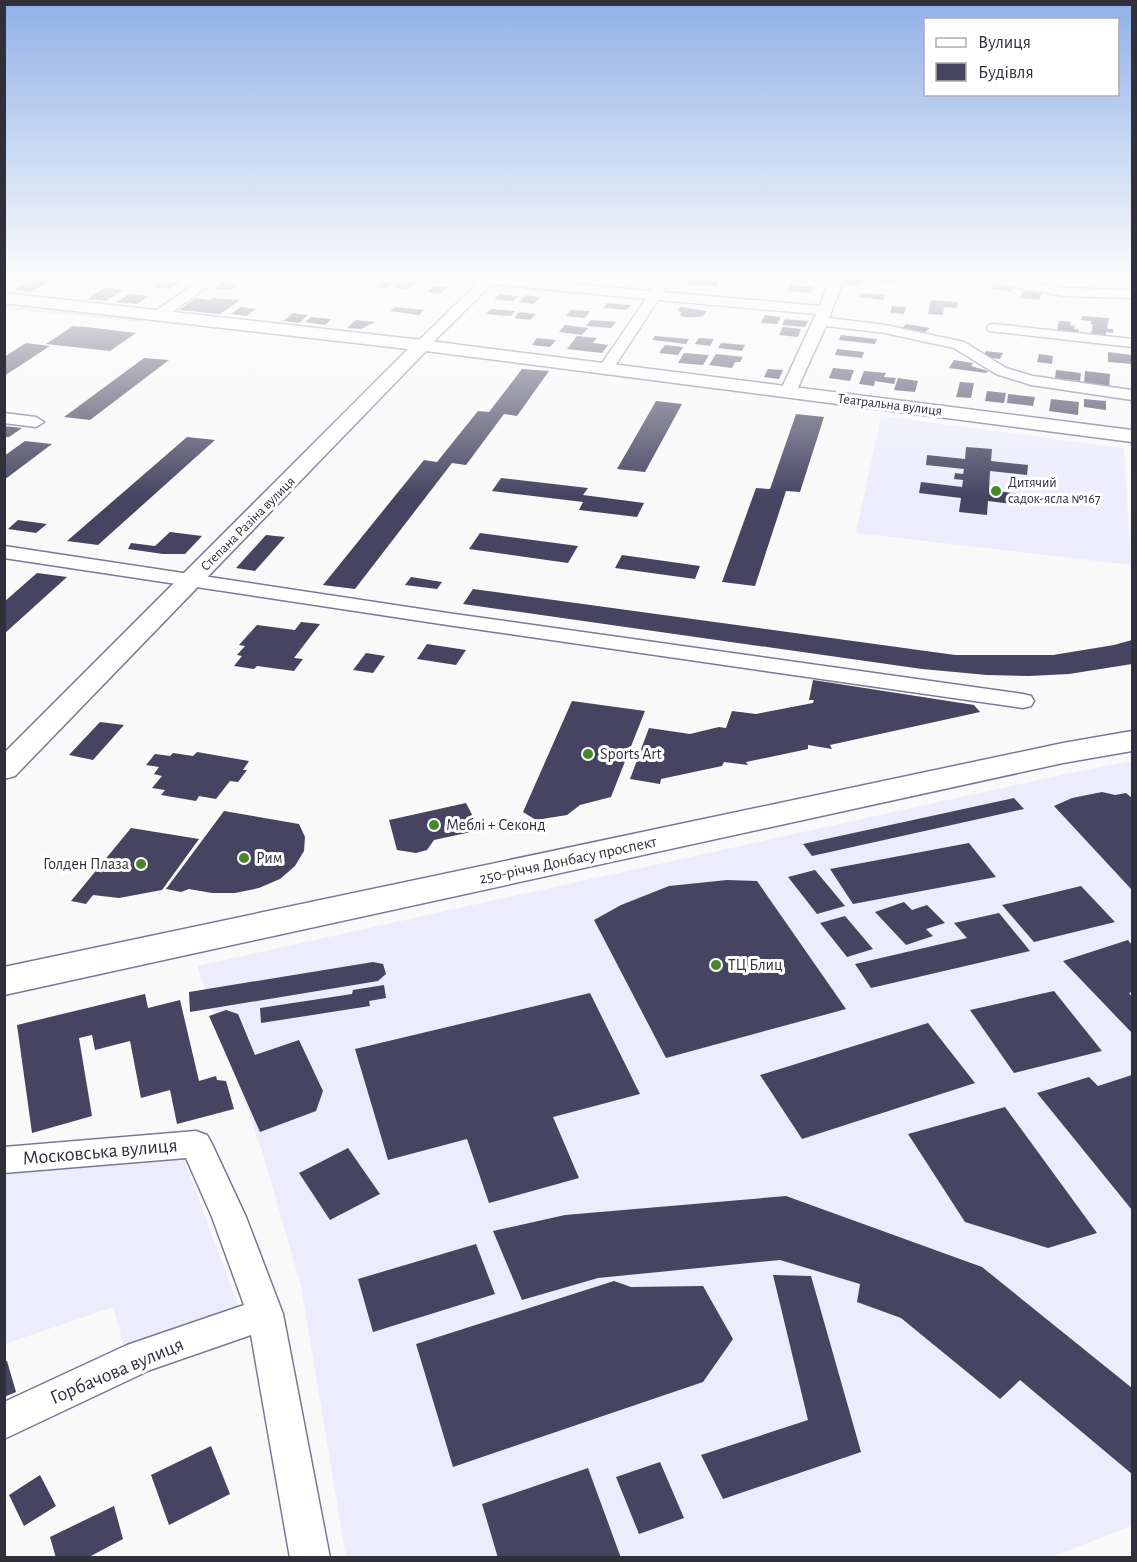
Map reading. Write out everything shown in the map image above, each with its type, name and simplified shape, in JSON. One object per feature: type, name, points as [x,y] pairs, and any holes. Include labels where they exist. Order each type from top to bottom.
[{"type":"main road","name":"250-річчя Донбасу проспект","points":[[4,981],[1063,753],[1132,741]]},
{"type":"street","name":"Степана Разіна вулиця","points":[[4,770],[416,351]]},
{"type":"street","name":"Театральна вулиця","points":[[467,351],[1132,436]]},
{"type":"street","points":[[606,369],[618,351]]},
{"type":"street","points":[[788,392],[807,351]]},
{"type":"street","points":[[968,351],[1000,371],[1031,380],[1132,395]]},
{"type":"street","points":[[4,418],[36,422]]},
{"type":"street","points":[[4,552],[1023,701]]},
{"type":"street","name":"Московська вулиця","points":[[4,1160],[196,1144],[229,1216],[265,1314]]},
{"type":"street","points":[[265,1314],[310,1557]]},
{"type":"street","name":"Горбачова вулиця","points":[[4,1421],[140,1357],[265,1314]]},
{"type":"shaded area","name":"Дитячий садок-ясла №167","points":[[881,416],[1124,448],[1131,565],[856,533]]},
{"type":"shaded area","points":[[1132,761],[1132,1526],[1048,1558],[346,1557],[301,1286],[263,1154],[197,966]]},
{"type":"shaded area","points":[[181,1152],[241,1313],[126,1353],[113,1307],[5,1344],[5,1168]]},
{"type":"building","points":[[14,351],[42,351],[4,376],[4,357]]},
{"type":"building","points":[[661,351],[681,351],[678,355],[659,353]]},
{"type":"building","points":[[836,351],[864,352],[862,358],[835,355]]},
{"type":"building","points":[[986,351],[1003,353],[1000,359],[983,357]]},
{"type":"building","points":[[1108,352],[1132,355],[1132,364],[1108,362]]},
{"type":"building","points":[[684,353],[709,355],[703,365],[678,363]]},
{"type":"building","points":[[716,354],[743,357],[740,362],[735,362],[732,368],[709,365]]},
{"type":"building","points":[[1039,354],[1053,356],[1052,364],[1037,362]]},
{"type":"building","points":[[144,358],[169,360],[90,420],[64,417]]},
{"type":"building","points":[[954,360],[973,363],[971,366],[988,371],[986,373],[949,368]]},
{"type":"building","points":[[833,368],[854,370],[850,381],[829,378]]},
{"type":"building","points":[[522,369],[549,371],[517,416],[504,414],[466,465],[452,463],[355,589],[323,585],[424,460],[437,462],[478,411],[489,412]]},
{"type":"building","points":[[768,369],[783,370],[779,379],[764,377]]},
{"type":"building","points":[[1056,370],[1081,373],[1080,381],[1055,378]]},
{"type":"building","points":[[864,371],[886,373],[884,377],[896,378],[894,384],[875,381],[874,386],[859,384]]},
{"type":"building","points":[[1085,371],[1110,374],[1109,390],[1084,384]]},
{"type":"building","points":[[898,378],[918,381],[915,392],[894,390]]},
{"type":"building","points":[[960,382],[974,383],[971,398],[956,397]]},
{"type":"building","points":[[987,391],[1006,393],[1004,403],[985,401]]},
{"type":"building","points":[[1008,394],[1035,397],[1033,406],[1007,403]]},
{"type":"building","points":[[1051,399],[1079,402],[1078,415],[1049,411]]},
{"type":"building","points":[[1084,399],[1106,401],[1106,410],[1084,407]]},
{"type":"building","points":[[656,401],[682,404],[645,472],[617,469]]},
{"type":"building","points":[[796,414],[824,417],[800,492],[786,491],[755,586],[722,582],[756,488],[770,489]]},
{"type":"building","points":[[4,426],[22,428],[9,437],[4,437]]},
{"type":"building","points":[[187,437],[215,440],[98,545],[67,541]]},
{"type":"building","points":[[25,441],[52,444],[4,480],[4,456]]},
{"type":"building","points":[[966,447],[992,449],[991,461],[1028,465],[1027,475],[990,471],[989,490],[1028,495],[1027,506],[988,501],[987,515],[959,512],[961,498],[919,493],[921,482],[962,487],[963,480],[954,479],[955,473],[963,474],[964,469],[926,465],[927,455],[965,459]]},
{"type":"building","points":[[501,478],[588,488],[583,495],[644,503],[637,517],[579,510],[583,502],[492,491]]},
{"type":"building","points":[[18,520],[47,524],[36,533],[8,529]]},
{"type":"building","points":[[170,532],[202,536],[185,554],[163,554],[128,549],[131,543],[155,546]]},
{"type":"building","points":[[480,533],[578,546],[568,563],[469,549]]},
{"type":"building","points":[[266,535],[285,537],[255,571],[236,568]]},
{"type":"building","points":[[622,555],[700,566],[695,579],[615,568]]},
{"type":"building","points":[[37,573],[67,577],[4,634],[4,602]]},
{"type":"building","points":[[411,577],[442,582],[437,589],[405,585]]},
{"type":"building","points":[[473,589],[955,655],[1053,655],[1132,640],[1132,664],[1069,674],[1029,676],[922,669],[463,604]]},
{"type":"building","points":[[301,622],[320,624],[294,658],[303,659],[294,671],[257,666],[254,669],[234,666],[242,656],[237,655],[245,646],[239,645],[257,625],[295,630]]},
{"type":"building","points":[[427,644],[466,650],[456,665],[417,659]]},
{"type":"building","points":[[366,653],[385,656],[373,673],[353,670]]},
{"type":"building","points":[[813,680],[974,705],[980,712],[830,745],[832,749],[808,745],[808,749],[746,762],[748,765],[724,762],[722,766],[661,779],[660,784],[630,779],[649,728],[690,734],[719,727],[726,728],[732,711],[756,714],[813,703],[814,700],[809,700]]},
{"type":"building","name":"Sports Art","points":[[572,701],[645,711],[611,797],[580,805],[567,815],[536,820],[523,812]]},
{"type":"building","points":[[100,722],[124,725],[93,760],[69,755]]},
{"type":"building","points":[[197,752],[249,761],[243,770],[247,770],[238,782],[230,781],[216,799],[199,796],[196,801],[161,795],[165,790],[152,788],[162,776],[154,774],[159,767],[146,765],[155,754],[170,756],[173,753],[193,756]]},
{"type":"building","points":[[1102,792],[1115,795],[1126,793],[1132,798],[1132,890],[1054,806],[1072,798]]},
{"type":"building","points":[[1014,798],[1024,809],[812,856],[803,844]]},
{"type":"building","name":"Меблі + Секонд","points":[[466,803],[480,830],[434,840],[427,850],[416,853],[397,850],[389,820]]},
{"type":"building","name":"Рим","points":[[224,811],[299,824],[305,837],[304,851],[295,866],[280,879],[259,888],[235,893],[212,893],[189,889],[181,892],[166,889]]},
{"type":"building","name":"Голден Плаза","points":[[131,828],[199,839],[162,890],[119,898],[93,895],[86,904],[71,901]]},
{"type":"building","points":[[969,843],[996,877],[853,904],[830,869]]},
{"type":"building","points":[[815,870],[845,906],[817,914],[788,877]]},
{"type":"building","name":"ТЦ Блиц","points":[[727,880],[757,881],[846,1009],[666,1058],[594,920],[621,905],[669,886]]},
{"type":"building","points":[[1081,886],[1115,922],[1034,942],[1002,905]]},
{"type":"building","points":[[904,902],[912,910],[927,905],[945,923],[926,929],[933,936],[906,945],[875,912]]},
{"type":"building","points":[[999,913],[1030,951],[871,988],[855,964],[967,938],[954,923]]},
{"type":"building","points":[[845,916],[873,949],[847,957],[820,923]]},
{"type":"building","points":[[1128,940],[1132,945],[1132,992],[1129,993],[1132,997],[1132,1033],[1063,961]]},
{"type":"building","points":[[373,962],[383,964],[386,974],[378,981],[190,1012],[189,992]]},
{"type":"building","points":[[384,985],[386,998],[369,1001],[370,1006],[261,1023],[260,1008],[352,994],[353,990]]},
{"type":"building","points":[[1054,991],[1102,1051],[1014,1073],[970,1010]]},
{"type":"building","points":[[590,993],[640,1094],[553,1117],[579,1178],[489,1203],[467,1139],[388,1160],[355,1049]]},
{"type":"building","points":[[145,994],[148,1008],[180,1000],[199,1081],[216,1076],[217,1080],[226,1081],[234,1109],[177,1124],[170,1090],[141,1098],[130,1041],[95,1050],[92,1035],[79,1038],[92,1116],[32,1133],[17,1025]]},
{"type":"building","points":[[226,1010],[238,1014],[255,1055],[299,1040],[323,1091],[316,1111],[260,1132],[209,1016]]},
{"type":"building","points":[[928,1023],[975,1083],[802,1139],[760,1075]]},
{"type":"building","points":[[1132,1075],[1132,1210],[1037,1093],[1089,1077],[1098,1086]]},
{"type":"building","points":[[1005,1107],[1097,1233],[1048,1248],[965,1222],[908,1134]]},
{"type":"building","points":[[348,1148],[380,1194],[330,1220],[299,1173]]},
{"type":"building","points":[[786,1196],[982,1267],[1132,1388],[1132,1474],[1020,1380],[1000,1399],[901,1318],[857,1302],[860,1284],[780,1260],[598,1278],[522,1300],[493,1231],[565,1215]]},
{"type":"building","points":[[476,1244],[495,1294],[373,1332],[358,1279]]},
{"type":"building","points":[[773,1275],[811,1276],[861,1452],[723,1499],[701,1455],[808,1420]]},
{"type":"building","points":[[614,1281],[631,1287],[703,1286],[733,1339],[703,1382],[453,1467],[416,1344]]},
{"type":"building","points":[[7,1361],[16,1392],[4,1397],[4,1362]]},
{"type":"building","points":[[211,1446],[230,1494],[169,1525],[151,1475]]},
{"type":"building","points":[[660,1462],[684,1518],[639,1534],[616,1477]]},
{"type":"building","points":[[588,1468],[621,1558],[498,1558],[482,1504]]},
{"type":"building","points":[[40,1475],[56,1506],[24,1526],[9,1495]]},
{"type":"building","points":[[114,1506],[123,1539],[87,1558],[56,1558],[50,1537]]},
{"type":"place","name":"Дитячий садок-ясла №167","points":[[996,491]]},
{"type":"place","name":"Sports Art","points":[[588,754]]},
{"type":"place","name":"Меблі + Секонд","points":[[434,825]]},
{"type":"place","name":"Рим","points":[[244,858]]},
{"type":"place","name":"Голден Плаза","points":[[141,864]]},
{"type":"place","name":"ТЦ Блиц","points":[[716,965]]}]
